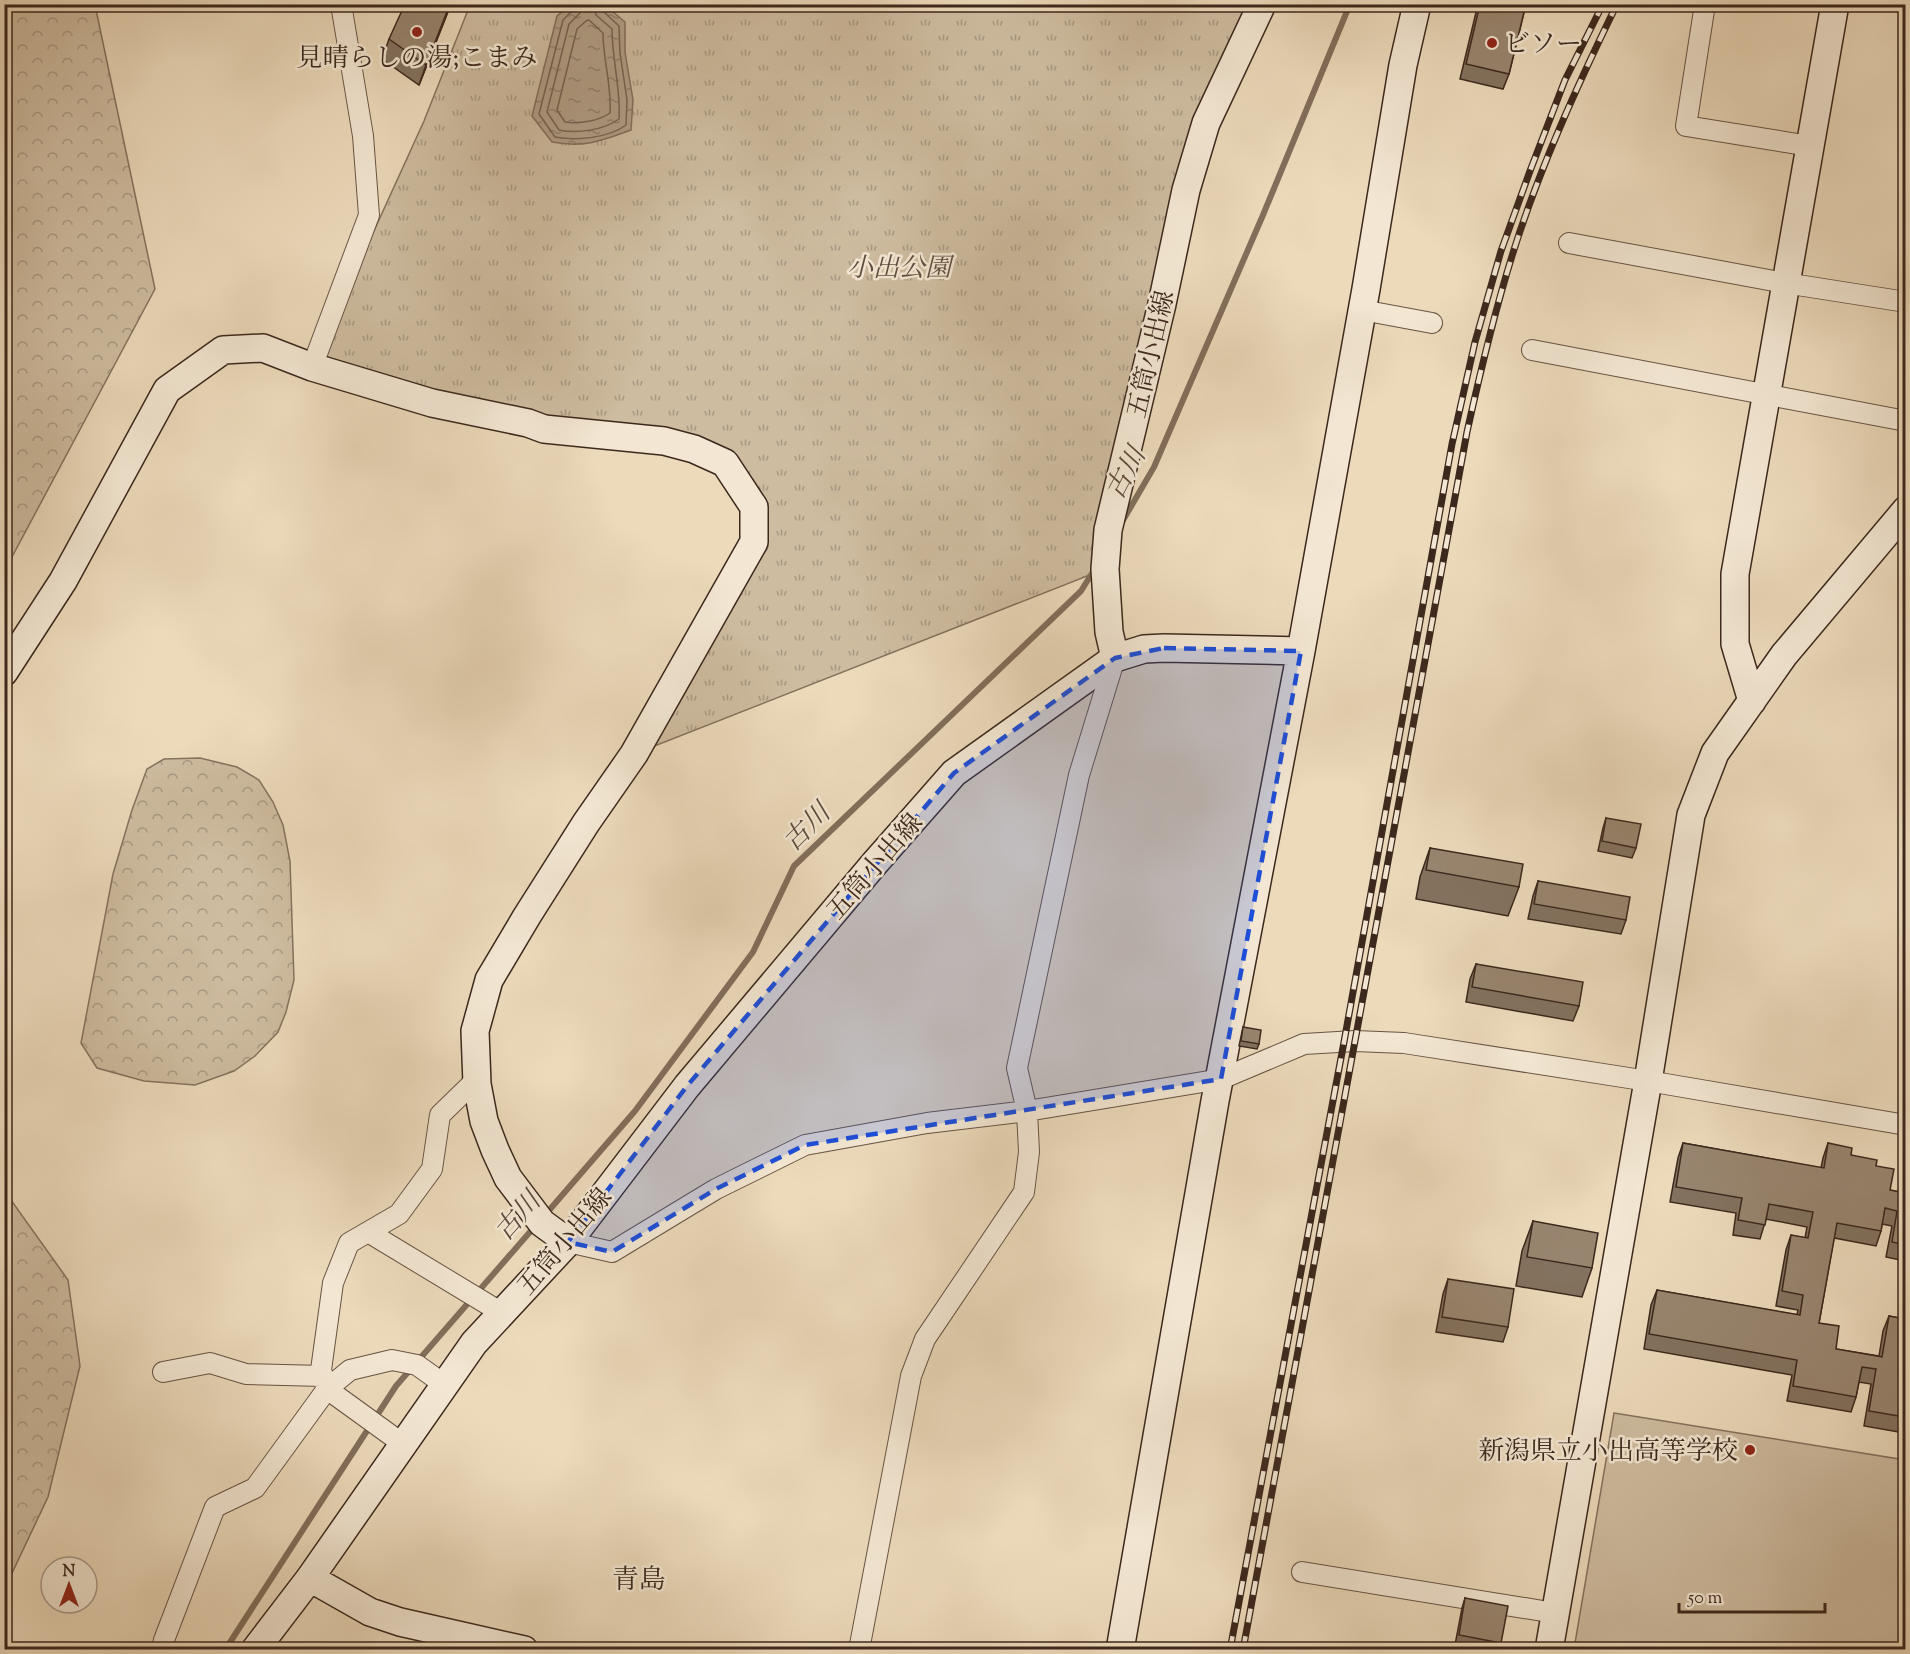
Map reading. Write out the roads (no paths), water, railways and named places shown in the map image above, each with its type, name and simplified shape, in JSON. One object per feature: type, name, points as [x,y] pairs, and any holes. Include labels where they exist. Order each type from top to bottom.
[{"type":"street","points":[[312,367],[369,215],[363,136],[341,4]]},
{"type":"street","name":"五筒小出線","points":[[255,1650],[310,1578],[474,1343],[568,1242],[687,1086],[954,773],[1114,658],[1109,632],[1105,569],[1108,530],[1162,304],[1186,190],[1206,123],[1262,4]]},
{"type":"street","points":[[1120,1650],[1139,1532],[1362,310],[1402,65],[1417,4]]},
{"type":"street","points":[[1705,4],[1686,126],[1810,146]]},
{"type":"street","points":[[1752,701],[1735,644],[1735,574],[1835,4]]},
{"type":"street","points":[[1569,243],[1785,283],[1905,302]]},
{"type":"street","points":[[1362,310],[1432,323]]},
{"type":"street","points":[[4,672],[63,581],[167,390],[223,350],[264,348],[312,367],[432,403],[528,423],[544,429],[664,441],[694,449],[725,463],[754,507],[754,542],[634,754],[538,897],[489,980],[475,1031],[477,1079],[484,1121],[508,1178],[542,1223],[568,1242],[612,1252],[716,1189],[805,1145],[927,1123],[1027,1111],[1221,1078],[1304,1044],[1355,1041],[1404,1043],[1648,1081],[1905,1125]]},
{"type":"street","points":[[1532,350],[1905,420]]},
{"type":"street","points":[[1549,1650],[1648,1081],[1691,815],[1715,753],[1784,656],[1905,510]]},
{"type":"street","points":[[859,1650],[911,1376],[925,1339],[1024,1192],[1029,1152],[1027,1111],[1017,1068],[1079,775],[1114,658],[1144,649],[1164,648],[1301,651]]},
{"type":"street","points":[[325,1382],[321,1370],[333,1283],[349,1243],[399,1214],[432,1169],[440,1115],[477,1079]]},
{"type":"street","points":[[368,1232],[502,1313]]},
{"type":"street","points":[[162,1650],[215,1507],[255,1488],[325,1382],[350,1370],[392,1360],[417,1365],[445,1385]]},
{"type":"street","points":[[163,1372],[210,1363],[246,1374],[325,1382],[403,1444]]},
{"type":"street","points":[[1302,1572],[1555,1613]]},
{"type":"street","points":[[310,1578],[370,1612],[400,1622],[524,1650]]},
{"type":"water","points":[[570,5],[605,5],[625,22],[625,52],[633,100],[631,130],[583,144],[552,142],[532,116],[557,16]]},
{"type":"waterway","name":"古川","points":[[1122,522],[1154,467],[1263,215],[1350,4]]},
{"type":"waterway","name":"古川","points":[[545,1215],[635,1111],[753,952],[794,866],[1081,591],[1096,567]]},
{"type":"waterway","name":"古川","points":[[225,1650],[396,1386],[536,1225]]},
{"type":"railway","points":[[1230,1650],[1344,1042],[1452,444],[1475,342],[1501,251],[1530,171],[1565,80],[1603,4]]},
{"type":"railway","points":[[1243,1650],[1467,432],[1499,300],[1534,191],[1617,4]]},
{"type":"place","name":"見晴らしの湯;こまみ","points":[[417,32]]},
{"type":"place","name":"ビソー","points":[[1492,43]]},
{"type":"place","name":"新潟県立小出高等学校","points":[[1750,1450]]},
{"type":"district","name":"青島","points":[[639,1579]]},
{"type":"park label","name":"小出公園","points":[[899,267]]}]
